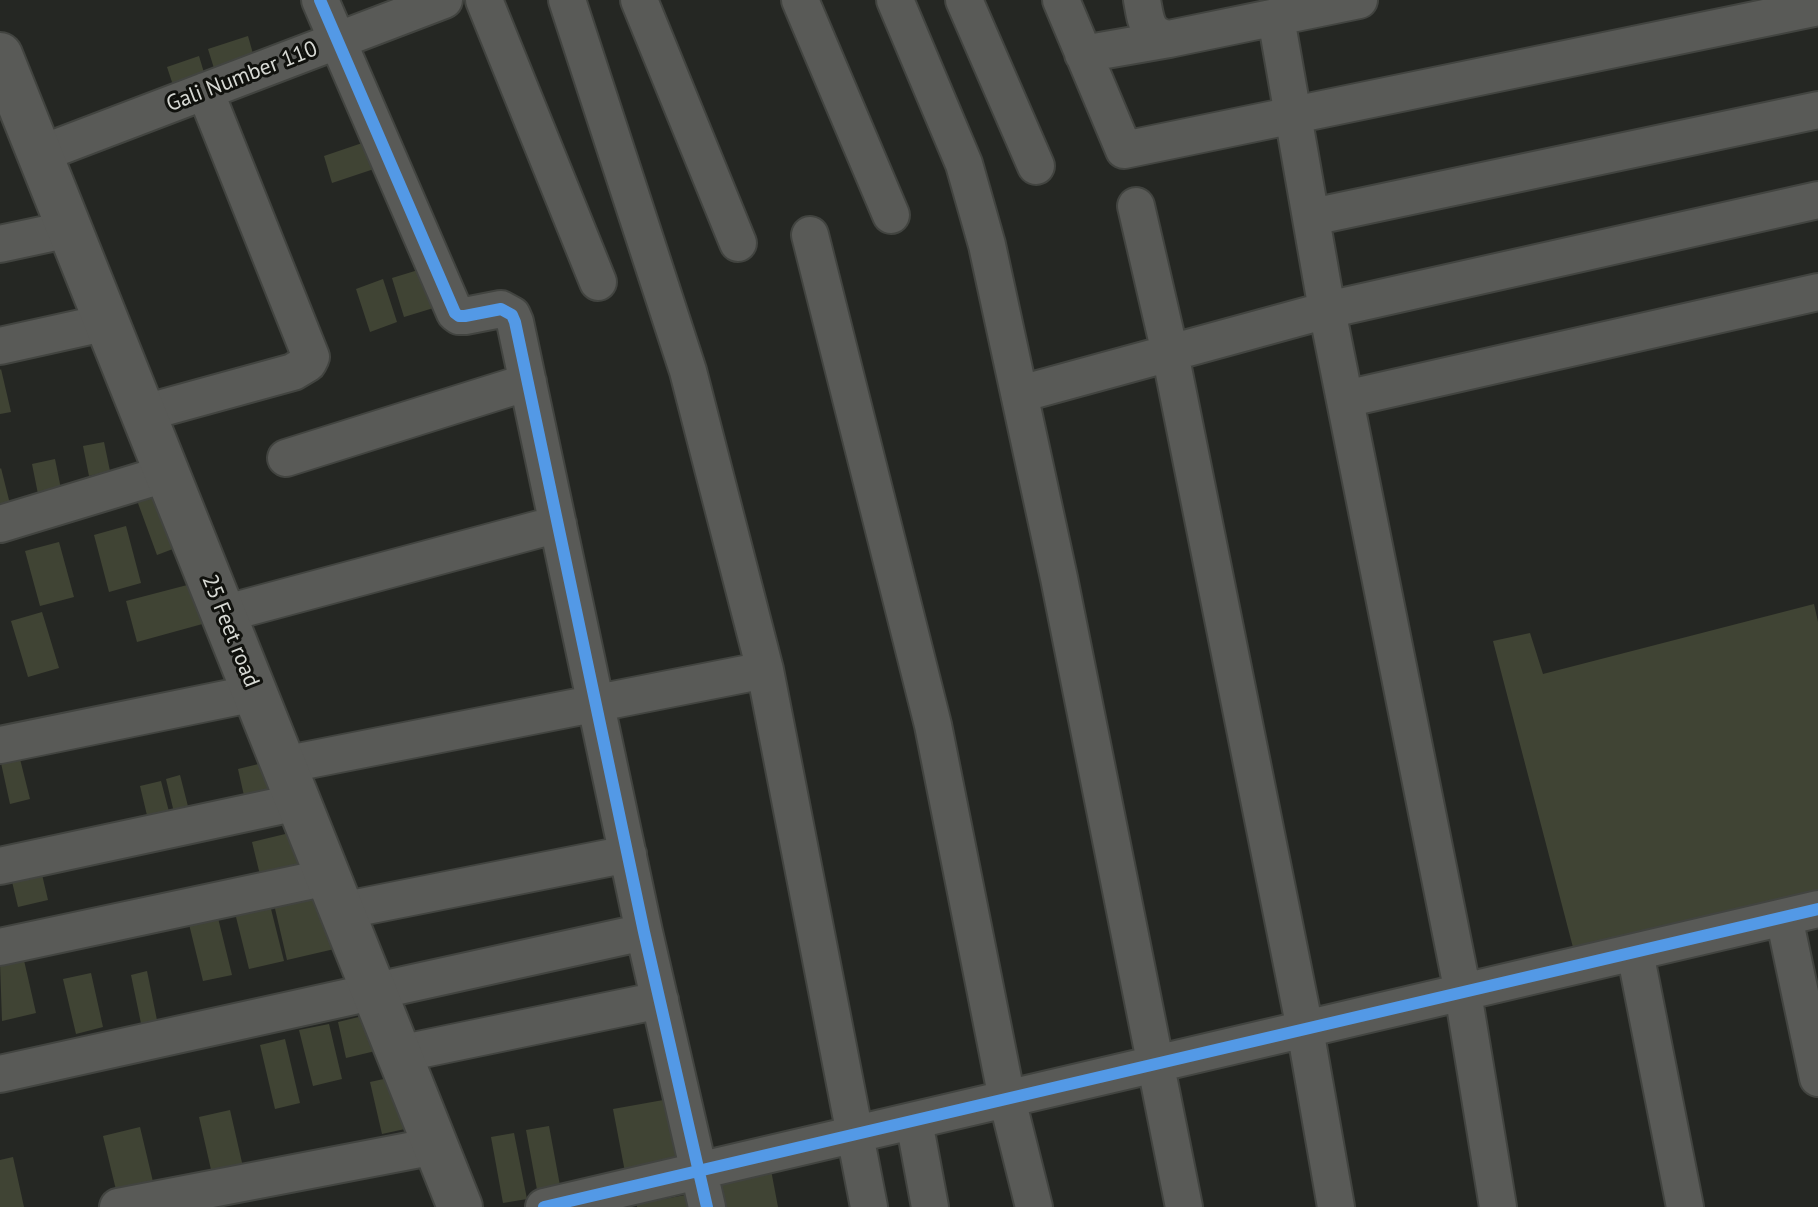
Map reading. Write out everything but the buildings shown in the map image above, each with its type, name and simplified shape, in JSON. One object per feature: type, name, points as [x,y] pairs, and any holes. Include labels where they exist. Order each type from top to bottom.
[{"type":"street","points":[[320,0],[455,313],[465,316],[501,309],[512,315],[644,932],[707,1207]]},
{"type":"street","name":"Gali Number 110","points":[[40,154],[444,0]]},
{"type":"street","points":[[484,0],[598,282]]},
{"type":"street","points":[[567,0],[688,371],[765,670],[869,1207]]},
{"type":"street","points":[[639,0],[738,243]]},
{"type":"street","points":[[800,0],[891,215]]},
{"type":"street","points":[[895,0],[964,164],[987,245],[1020,394],[1184,1207]]},
{"type":"street","points":[[964,0],[1036,166]]},
{"type":"street","points":[[1061,0],[1124,150],[1818,7]]},
{"type":"street","points":[[1142,0],[1149,30],[1157,37],[1169,39]]},
{"type":"street","points":[[1083,54],[1359,0]]},
{"type":"street","points":[[1276,18],[1327,310],[1463,993],[1498,1207]]},
{"type":"street","name":"25 Feet road","points":[[0,55],[460,1207]]},
{"type":"street","points":[[144,413],[293,372],[308,363],[311,357],[205,91]]},
{"type":"street","points":[[1312,217],[1818,110]]},
{"type":"street","points":[[1020,394],[1327,310],[1818,200]]},
{"type":"street","points":[[1136,206],[1170,353],[1305,1029],[1336,1207]]},
{"type":"street","points":[[0,244],[70,229]]},
{"type":"street","points":[[810,235],[933,725],[1007,1099],[1034,1207]]},
{"type":"street","points":[[1345,399],[1818,292]]},
{"type":"street","points":[[0,346],[108,322]]},
{"type":"street","points":[[286,458],[528,382]]},
{"type":"street","points":[[0,524],[168,473]]},
{"type":"street","points":[[223,614],[558,524]]},
{"type":"street","points":[[0,866],[291,783],[596,703],[765,670]]},
{"type":"street","points":[[0,745],[255,693]]},
{"type":"street","points":[[0,947],[335,894],[628,854]]},
{"type":"street","points":[[544,1207],[1801,913],[1818,1078]]},
{"type":"street","points":[[0,1074],[644,932]]},
{"type":"street","points":[[1635,952],[1685,1207]]},
{"type":"street","points":[[399,1054],[660,1000]]},
{"type":"street","points":[[914,1121],[930,1207]]},
{"type":"street","points":[[118,1207],[175,1202],[435,1146]]},
{"type":"cycle path","points":[[320,0],[455,313],[465,316],[501,309],[512,315],[515,322],[644,932],[707,1207]]},
{"type":"cycle path","points":[[544,1207],[1818,909]]}]
